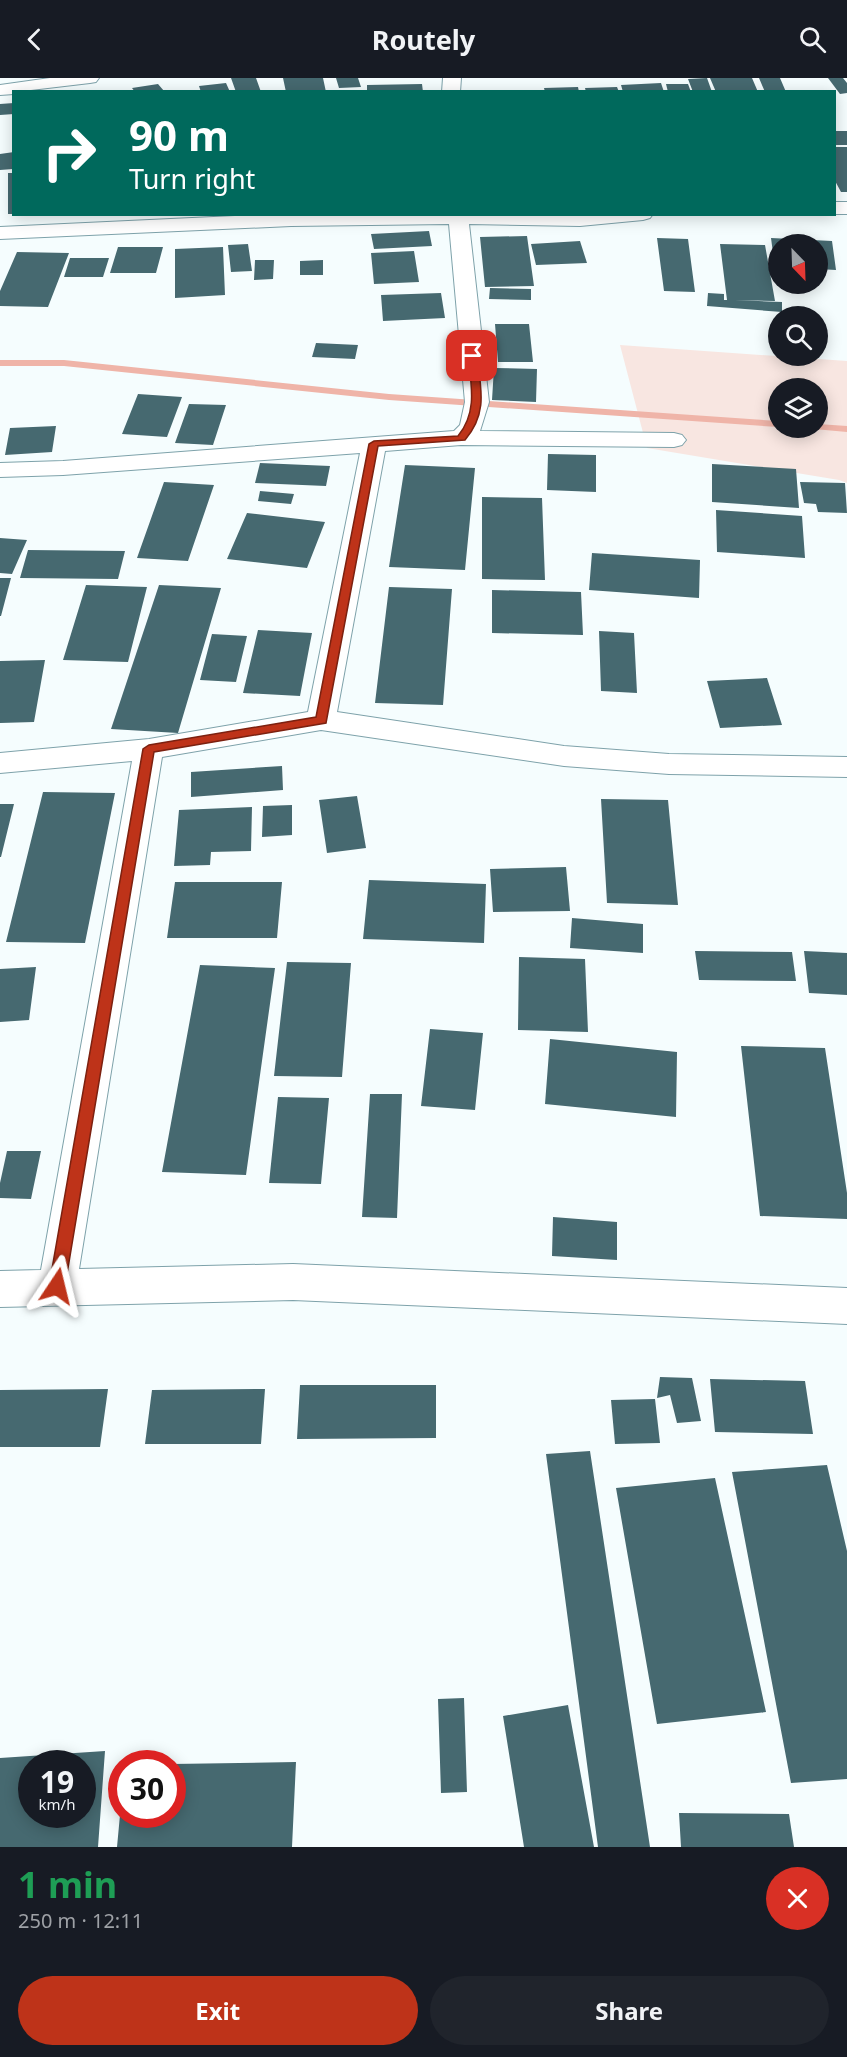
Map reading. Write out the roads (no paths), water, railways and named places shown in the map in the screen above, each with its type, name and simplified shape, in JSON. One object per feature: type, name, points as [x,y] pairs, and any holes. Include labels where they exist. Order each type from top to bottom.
[{"type":"street","points":[[0,90],[90,78]]},
{"type":"street","points":[[0,232],[291,220],[457,216],[579,220],[622,216]]},
{"type":"street","points":[[457,216],[477,402],[466,432]]},
{"type":"street","points":[[0,470],[63,468],[374,444],[466,432],[674,440]]},
{"type":"street","points":[[321,720],[374,444]]},
{"type":"street","points":[[0,763],[149,749],[321,720],[564,756],[669,764],[847,767]]},
{"type":"street","points":[[57,1286],[149,749]]},
{"type":"street","points":[[0,1289],[293,1282],[847,1306]]},
{"type":"waterway","points":[[0,363],[64,363],[389,397],[768,423]]},
{"type":"waterway","points":[[828,428],[847,429]]}]
